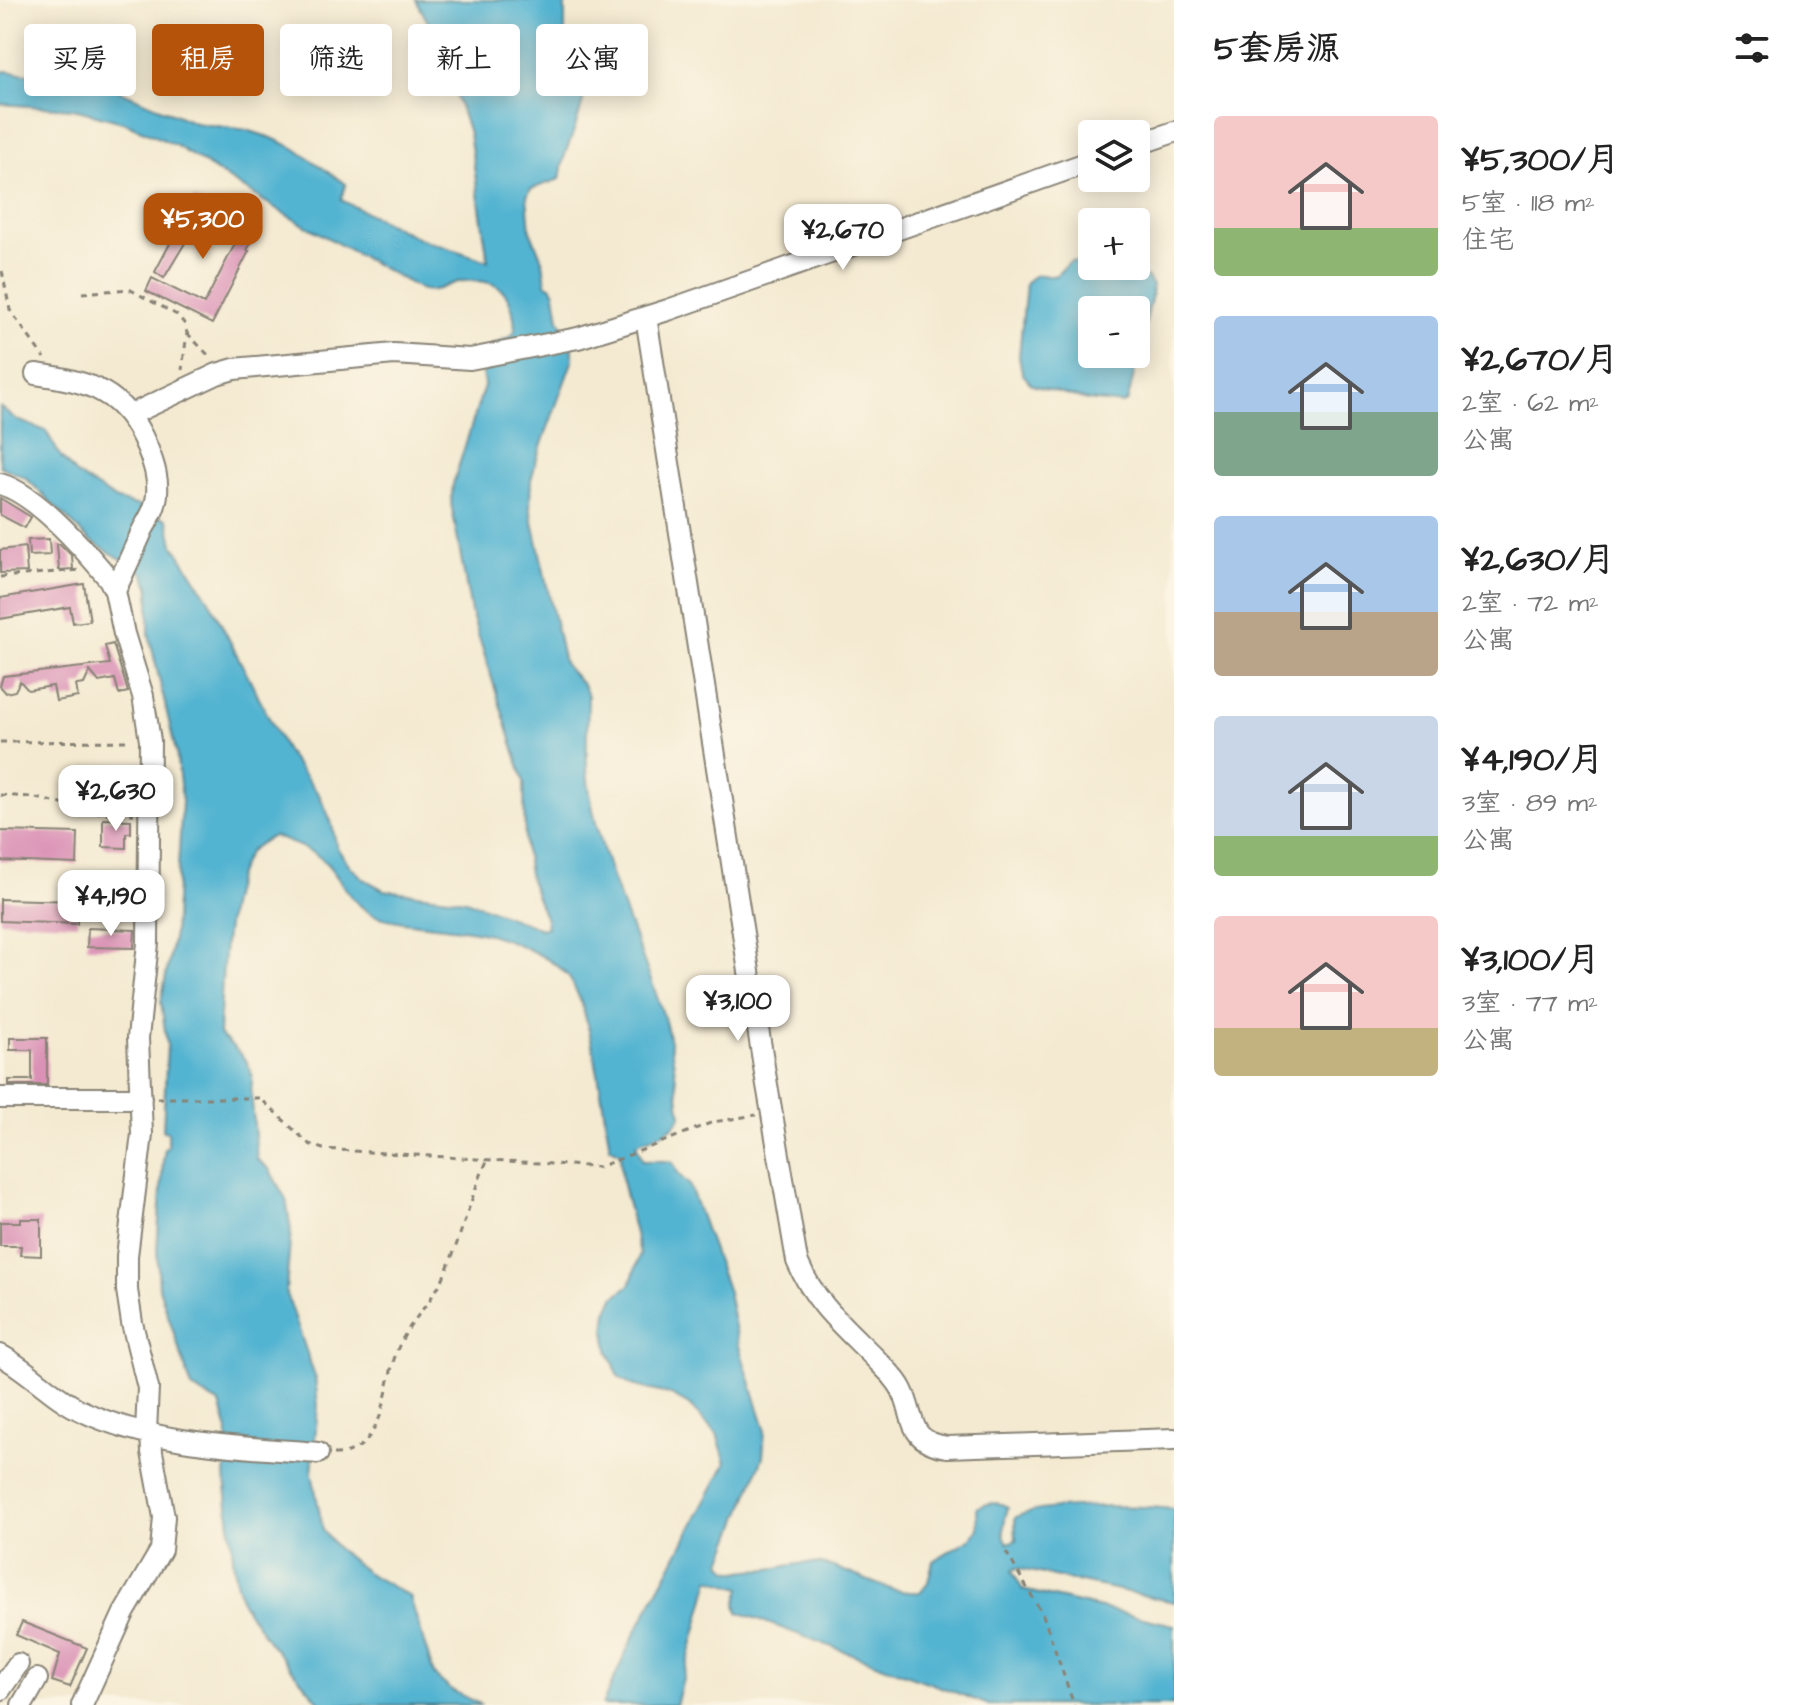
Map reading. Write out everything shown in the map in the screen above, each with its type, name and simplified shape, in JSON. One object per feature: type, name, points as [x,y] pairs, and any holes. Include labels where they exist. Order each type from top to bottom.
[{"type":"street","points":[[1150,140],[1174,132]]},
{"type":"street","points":[[130,415],[234,369],[394,354],[470,359],[578,338],[1078,166]]},
{"type":"street","points":[[646,317],[772,1114],[797,1261],[806,1282],[816,1298],[891,1374],[902,1389],[911,1421],[920,1437],[933,1445],[1174,1439]]},
{"type":"street","points":[[36,374],[92,385],[110,394],[140,431],[154,466],[157,485],[154,507],[115,591]]},
{"type":"street","points":[[0,484],[20,492],[36,504],[96,564],[115,591],[143,696],[150,741],[148,943],[138,1038],[142,1152],[129,1227],[127,1290],[148,1388],[148,1432],[164,1517],[161,1550],[87,1672],[82,1705]]},
{"type":"street","points":[[0,1098],[141,1098]]},
{"type":"street","points":[[0,1355],[79,1410],[148,1432],[222,1445],[318,1453]]},
{"type":"street","points":[[0,1690],[18,1664]]},
{"type":"street","points":[[22,1705],[37,1679]]},
{"type":"path","points":[[2,271],[10,310],[58,377]]},
{"type":"path","points":[[82,293],[129,289],[177,315],[187,333],[180,391]]},
{"type":"path","points":[[187,333],[223,372]]},
{"type":"path","points":[[0,577],[78,571],[96,564]]},
{"type":"path","points":[[0,742],[150,741]]},
{"type":"path","points":[[0,795],[31,797],[102,813],[149,815]]},
{"type":"path","points":[[141,1098],[260,1098],[309,1144],[323,1149],[599,1167],[713,1122],[772,1114]]},
{"type":"path","points":[[318,1453],[342,1454],[356,1449],[369,1438],[380,1418],[399,1345],[443,1278],[471,1195],[487,1161]]},
{"type":"path","points":[[1006,1552],[1043,1615],[1074,1705]]},
{"type":"water","points":[[416,0],[565,0],[565,24],[536,24],[536,96],[583,96],[581,107],[564,156],[560,179],[531,189],[527,196],[530,230],[543,262],[546,283],[555,293],[559,319],[573,348],[573,359],[538,455],[531,480],[530,508],[564,663],[588,696],[587,770],[596,823],[612,878],[663,1014],[672,1051],[681,1116],[667,1131],[636,1144],[643,1161],[672,1162],[689,1184],[728,1292],[739,1346],[765,1428],[763,1457],[722,1562],[728,1570],[738,1572],[822,1564],[885,1587],[920,1592],[928,1582],[933,1561],[971,1538],[978,1529],[977,1508],[985,1505],[996,1503],[1008,1507],[1004,1530],[1008,1543],[1016,1540],[1015,1518],[1044,1509],[1091,1506],[1174,1509],[1174,1602],[1016,1568],[1012,1571],[1023,1590],[1174,1625],[1174,1705],[989,1705],[738,1612],[736,1604],[741,1588],[710,1579],[676,1705],[602,1705],[633,1637],[726,1463],[717,1434],[689,1405],[671,1395],[632,1385],[619,1377],[608,1350],[605,1331],[607,1312],[615,1296],[630,1285],[640,1254],[622,1181],[620,1153],[610,1147],[595,1057],[576,990],[559,968],[510,941],[464,929],[406,922],[372,914],[351,897],[333,871],[315,854],[273,836],[248,854],[233,891],[225,941],[219,1034],[248,1065],[252,1081],[257,1159],[269,1169],[286,1199],[291,1230],[286,1291],[315,1377],[318,1405],[312,1473],[323,1530],[338,1549],[366,1572],[410,1597],[434,1675],[451,1690],[482,1705],[322,1705],[269,1642],[242,1603],[235,1577],[225,1476],[228,1431],[220,1404],[192,1388],[159,1288],[157,1249],[163,1161],[165,1148],[168,1147],[168,1132],[163,1131],[167,1045],[161,1002],[174,933],[182,801],[176,752],[149,635],[149,586],[143,572],[89,540],[26,478],[0,466],[0,407],[15,419],[46,431],[61,457],[76,474],[117,500],[143,507],[168,520],[173,544],[209,600],[286,751],[320,796],[331,821],[337,848],[351,867],[364,879],[384,890],[466,900],[541,929],[547,927],[546,920],[530,880],[525,850],[524,781],[471,612],[451,503],[453,484],[484,386],[481,360],[492,345],[510,337],[515,331],[514,318],[508,299],[497,286],[488,282],[464,281],[432,290],[420,289],[288,216],[175,145],[126,123],[74,109],[0,104],[0,73],[24,73],[24,96],[132,96],[195,123],[247,130],[272,138],[294,148],[346,184],[341,200],[418,238],[488,261],[469,133],[456,96],[520,96],[520,24],[429,24]]},
{"type":"water","points":[[1071,261],[1078,263],[1078,280],[1149,280],[1152,285],[1150,303],[1150,296],[1078,296],[1078,368],[1135,368],[1128,400],[1123,404],[1087,400],[1032,385],[1022,373],[1019,356],[1026,283],[1035,276],[1056,275]]},
{"type":"building","points":[[194,198],[231,218],[227,224],[254,238],[212,324],[146,291],[152,278],[204,304],[235,244],[197,223],[164,278],[155,272]]},
{"type":"building","points":[[0,498],[31,517],[25,528],[0,515]]},
{"type":"building","points":[[49,539],[50,555],[29,556],[28,540]]},
{"type":"building","points":[[57,544],[72,556],[73,569],[59,570]]},
{"type":"building","points":[[25,547],[27,572],[0,573],[0,550]]},
{"type":"building","points":[[84,584],[90,621],[73,623],[70,607],[0,619],[0,598]]},
{"type":"building","points":[[113,644],[128,692],[119,694],[115,679],[99,682],[90,671],[84,684],[76,685],[78,697],[56,701],[53,686],[28,690],[20,681],[15,691],[6,693],[0,686],[3,676],[110,664],[105,646]]},
{"type":"building","points":[[103,819],[131,820],[131,833],[126,833],[126,848],[103,847]]},
{"type":"building","points":[[0,831],[78,833],[77,864],[0,861]]},
{"type":"building","points":[[0,899],[77,901],[77,924],[0,921]]},
{"type":"building","points":[[88,928],[135,930],[134,948],[87,947]]},
{"type":"building","points":[[10,1038],[47,1038],[47,1085],[9,1085],[9,1080],[32,1080],[32,1050],[10,1050]]},
{"type":"building","points":[[21,1219],[41,1219],[41,1256],[20,1255],[21,1246],[0,1246],[0,1222],[21,1222]]},
{"type":"building","points":[[22,1622],[87,1648],[70,1687],[52,1681],[60,1654],[16,1635]]}]
